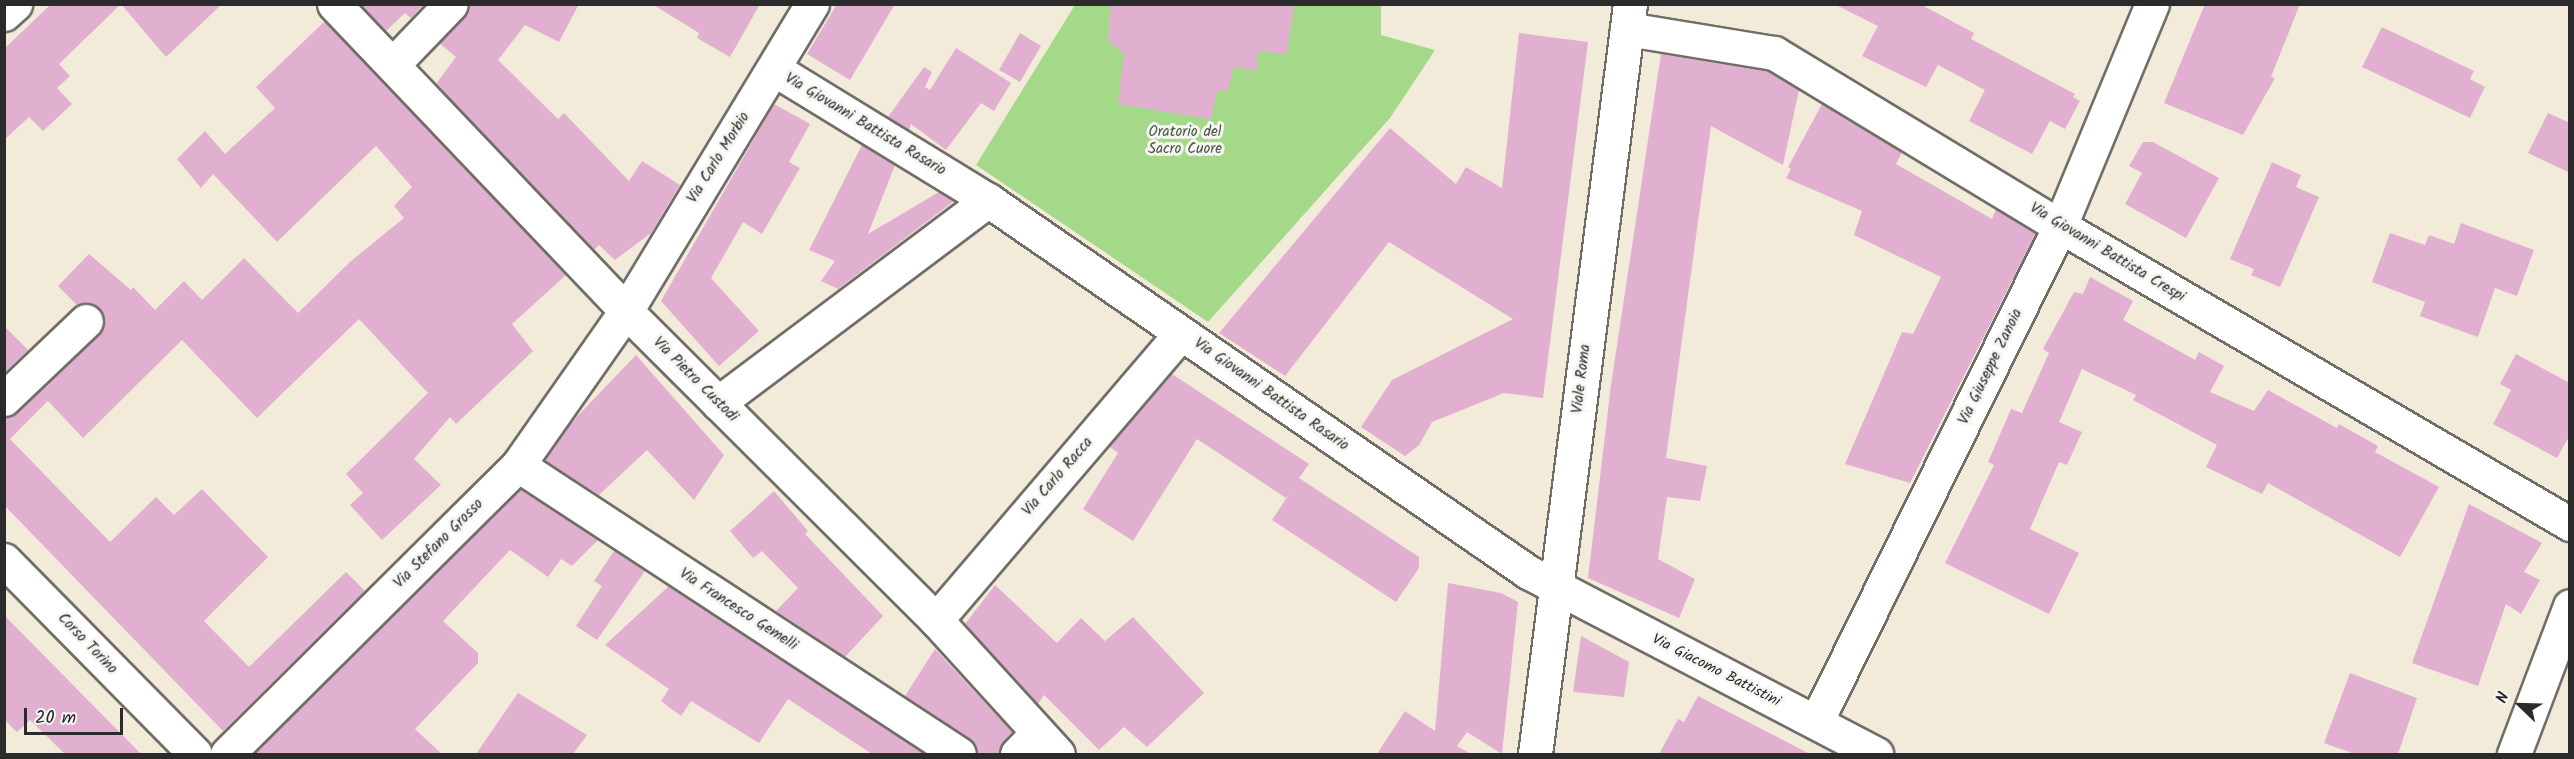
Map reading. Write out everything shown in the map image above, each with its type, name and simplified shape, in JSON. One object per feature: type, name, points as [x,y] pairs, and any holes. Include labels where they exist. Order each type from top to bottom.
[{"type":"street","points":[[4,14],[15,4]]},
{"type":"street","name":"Via Pietro Custodi","points":[[334,4],[626,311],[936,620],[1037,747]]},
{"type":"street","points":[[393,64],[451,4]]},
{"type":"street","name":"Via Carlo Morbio","points":[[626,311],[812,4]]},
{"type":"street","name":"Via Giuseppe Zanoia","points":[[1816,722],[2060,226],[2152,4]]},
{"type":"street","name":"Via Giovanni Battista Crespi","points":[[1629,17],[1774,53],[2060,226],[2570,524]]},
{"type":"street","name":"Viale Roma","points":[[1534,754],[1629,17]]},
{"type":"street","name":"Via Giovanni Battista Rasario","points":[[774,69],[988,200],[1486,544],[1555,588]]},
{"type":"street","points":[[718,403],[988,200]]},
{"type":"street","name":"Via Stefano Grosso","points":[[227,754],[518,465],[626,311]]},
{"type":"street","points":[[4,399],[86,321]]},
{"type":"street","name":"Via Carlo Racca","points":[[936,620],[1181,333]]},
{"type":"street","name":"Via Francesco Gemelli","points":[[518,465],[959,754]]},
{"type":"street","name":"Corso Torino","points":[[4,560],[195,754]]},
{"type":"street","name":"Via Giacomo Battistini","points":[[1555,588],[1876,754]]},
{"type":"street","points":[[2514,754],[2570,606]]},
{"type":"green space","name":"Oratorio del Sacro Cuore","points":[[1075,5],[1381,5],[1381,35],[1435,50],[1390,118],[1208,322],[976,165]]},
{"type":"building","points":[[51,4],[121,4],[59,64],[70,76],[57,88],[72,104],[43,131],[29,117],[4,140],[4,49]]},
{"type":"building","points":[[121,4],[222,4],[166,57]]},
{"type":"building","points":[[360,4],[424,4],[411,18],[405,13],[386,31]]},
{"type":"building","points":[[469,4],[579,4],[559,42],[525,25],[498,60],[558,119],[564,113],[629,181],[642,161],[680,185],[651,233],[615,260],[599,245],[594,250],[436,84],[456,57],[439,43],[465,17]]},
{"type":"building","points":[[652,4],[760,4],[730,57],[697,38],[699,33]]},
{"type":"building","points":[[837,4],[895,4],[850,80],[807,54]]},
{"type":"building","points":[[1111,4],[1294,4],[1287,54],[1258,51],[1257,71],[1234,67],[1228,90],[1217,92],[1211,119],[1118,104],[1124,54],[1108,41]]},
{"type":"building","points":[[1834,4],[1920,4],[1974,33],[1971,39],[2075,94],[2073,97],[2080,101],[2065,129],[2050,121],[2032,154],[1969,121],[1985,90],[1938,65],[1926,87],[1862,56],[1878,26]]},
{"type":"building","points":[[2205,4],[2300,4],[2271,77],[2275,78],[2243,135],[2164,103]]},
{"type":"building","points":[[325,21],[566,275],[512,324],[533,351],[456,424],[450,417],[414,459],[441,485],[382,540],[350,505],[363,493],[346,474],[428,393],[359,319],[257,418],[182,340],[83,438],[48,401],[10,439],[110,542],[156,497],[174,515],[202,489],[268,557],[204,621],[249,667],[346,572],[365,591],[223,731],[4,505],[4,417],[17,413],[99,335],[104,327],[104,317],[99,308],[91,303],[77,305],[58,286],[89,254],[131,290],[133,287],[155,310],[184,281],[202,300],[244,258],[298,313],[351,261],[404,218],[394,206],[412,187],[376,146],[277,242],[213,174],[201,188],[177,159],[205,131],[225,154],[275,108],[256,87]]},
{"type":"building","points":[[2382,27],[2474,71],[2470,79],[2485,87],[2470,118],[2362,67]]},
{"type":"building","points":[[1020,33],[1041,46],[1020,82],[999,70]]},
{"type":"building","points":[[1519,33],[1588,42],[1543,398],[1504,393],[1432,422],[1419,445],[1405,456],[1361,427],[1392,380],[1513,319],[1389,242],[1285,376],[1219,333],[1390,128],[1456,184],[1466,167],[1502,188]]},
{"type":"building","points":[[956,48],[1011,83],[994,111],[981,103],[946,150],[911,124],[909,130],[888,117],[924,67],[932,72],[925,87],[930,90]]},
{"type":"building","points":[[1661,54],[1767,71],[1799,90],[1783,165],[1711,126],[1666,458],[1707,466],[1700,501],[1667,497],[1658,559],[1695,579],[1679,618],[1588,578],[1611,385]]},
{"type":"building","points":[[774,104],[810,124],[789,162],[800,168],[762,234],[743,222],[711,278],[759,331],[719,366],[661,301]]},
{"type":"building","points":[[1822,104],[1902,152],[1896,164],[1992,219],[1996,209],[2036,233],[1910,483],[1845,464],[1902,332],[1913,334],[1941,277],[1854,235],[1862,211],[1786,178],[1791,169],[1788,167]]},
{"type":"building","points":[[2548,113],[2570,123],[2570,173],[2528,153]]},
{"type":"building","points":[[2143,142],[2153,142],[2219,178],[2186,238],[2125,204],[2142,173],[2129,166]]},
{"type":"building","points":[[862,145],[895,165],[868,234],[939,192],[954,201],[838,289],[821,281],[835,261],[809,250]]},
{"type":"building","points":[[2272,162],[2301,175],[2296,187],[2319,197],[2280,287],[2251,275],[2254,269],[2230,259]]},
{"type":"building","points":[[2461,223],[2534,250],[2517,296],[2495,288],[2478,337],[2420,316],[2425,302],[2372,282],[2390,233],[2425,245],[2429,235],[2454,244]]},
{"type":"building","points":[[2090,277],[2133,301],[2123,320],[2195,360],[2199,352],[2224,366],[2210,392],[2254,411],[2268,390],[2337,428],[2339,424],[2378,446],[2375,452],[2439,487],[2400,557],[2268,483],[2262,494],[2206,467],[2217,445],[2133,400],[2136,395],[2082,369],[2059,422],[2082,432],[2067,465],[2059,462],[2030,529],[2079,553],[2049,614],[1945,563],[1994,465],[1988,462],[2011,409],[2022,413],[2049,353],[2043,349],[2074,292],[2083,294]]},
{"type":"building","points":[[4,326],[28,350],[4,373]]},
{"type":"building","points":[[2516,354],[2570,383],[2570,435],[2557,458],[2493,424],[2511,390],[2500,384]]},
{"type":"building","points":[[636,355],[724,455],[694,500],[647,450],[599,495],[544,460],[568,426]]},
{"type":"building","points":[[1172,374],[1309,464],[1299,478],[1419,557],[1419,568],[1396,602],[1272,520],[1293,488],[1286,498],[1197,439],[1133,541],[1083,509],[1118,453],[1109,446]]},
{"type":"building","points":[[520,489],[598,540],[572,566],[561,559],[548,577],[510,550],[443,621],[478,653],[478,663],[415,729],[442,754],[253,754]]},
{"type":"building","points":[[774,491],[808,531],[805,534],[883,616],[845,657],[776,611],[798,588],[762,551],[753,558],[730,531]]},
{"type":"building","points":[[2469,504],[2542,543],[2524,572],[2540,580],[2521,614],[2506,604],[2478,686],[2412,663]]},
{"type":"building","points":[[614,551],[645,571],[597,640],[576,626],[602,586],[594,581]]},
{"type":"building","points":[[1448,583],[1501,593],[1518,602],[1502,754],[1467,732],[1457,746],[1471,754],[1377,754],[1405,711],[1435,731]]},
{"type":"building","points":[[995,585],[1057,643],[1081,618],[1105,641],[1133,617],[1204,693],[1147,747],[1124,727],[1099,750],[1044,695],[1038,704],[965,624]]},
{"type":"building","points":[[669,586],[926,754],[872,754],[788,699],[759,743],[691,701],[681,716],[661,701],[669,689],[605,645]]},
{"type":"building","points":[[4,615],[141,754],[65,754],[30,720],[17,732],[4,719]]},
{"type":"building","points":[[1581,636],[1629,662],[1624,697],[1573,692]]},
{"type":"building","points":[[935,649],[1012,732],[1003,742],[999,754],[978,754],[969,738],[905,696]]},
{"type":"building","points":[[2350,673],[2417,698],[2398,754],[2355,754],[2324,743]]},
{"type":"building","points":[[518,693],[587,735],[573,754],[476,754]]},
{"type":"building","points":[[1698,696],[1810,754],[1659,754],[1678,719],[1684,722]]}]
